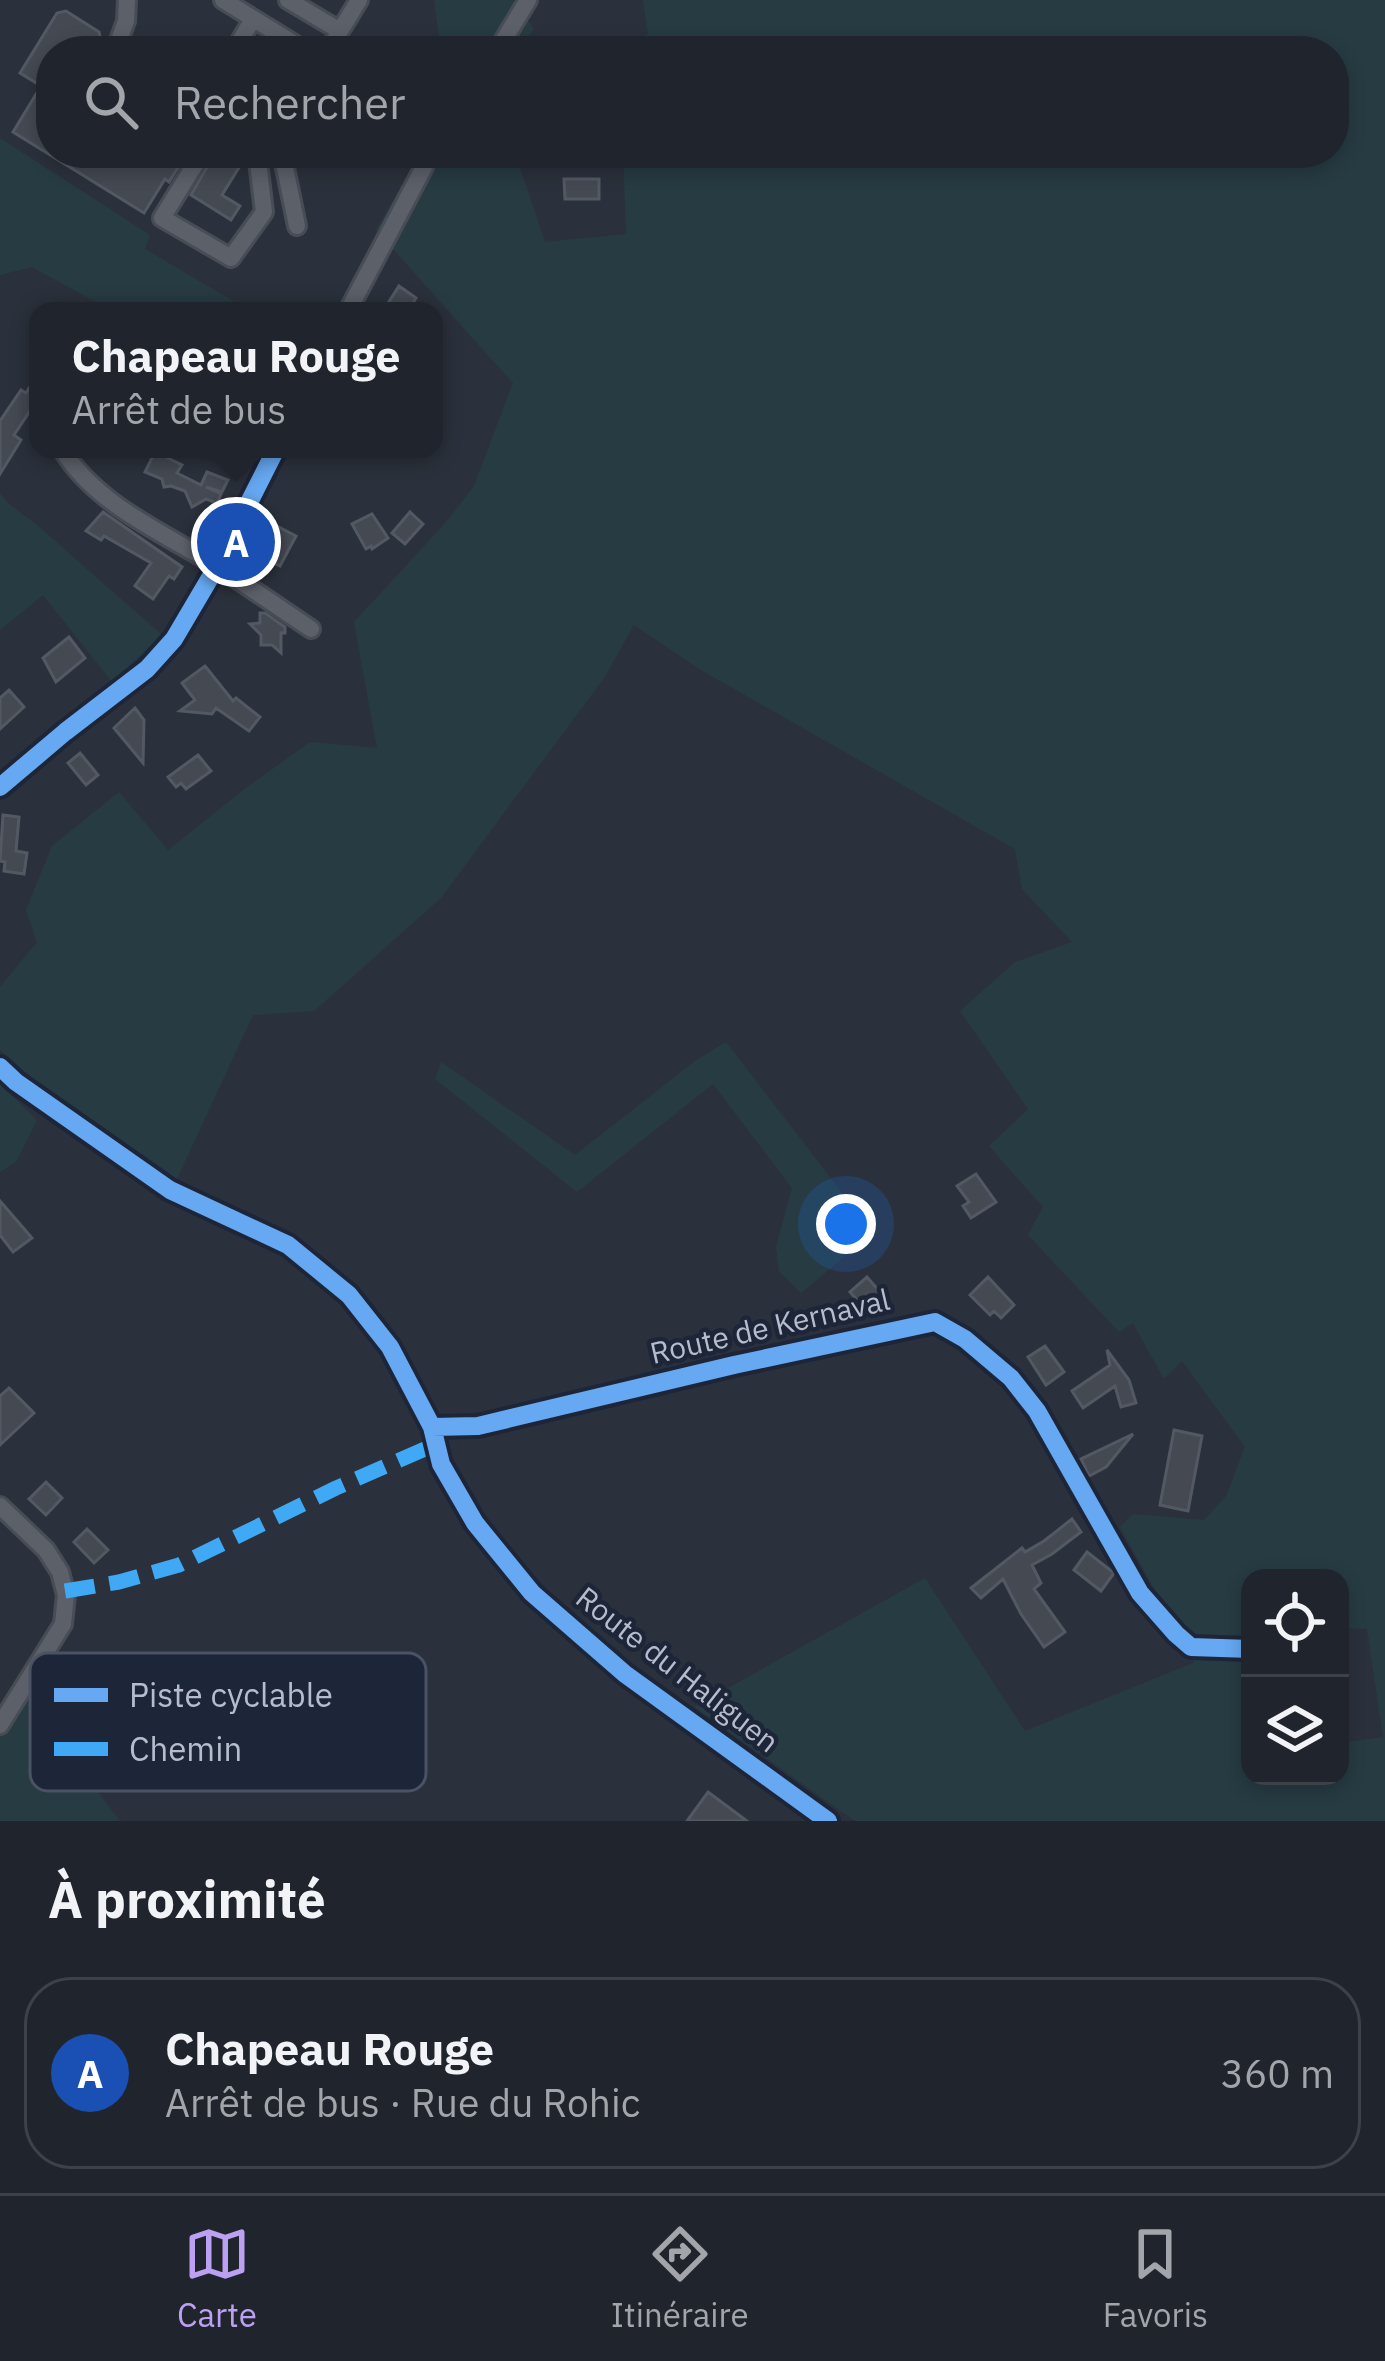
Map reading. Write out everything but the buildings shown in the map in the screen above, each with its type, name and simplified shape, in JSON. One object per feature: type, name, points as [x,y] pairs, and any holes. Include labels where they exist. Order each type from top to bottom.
[{"type":"street","points":[[120,36],[127,0]]},
{"type":"street","points":[[223,0],[280,36]]},
{"type":"street","points":[[288,0],[340,31]]},
{"type":"street","points":[[337,36],[359,0]]},
{"type":"street","points":[[506,36],[528,0]]},
{"type":"street","points":[[243,36],[253,19]]},
{"type":"street","points":[[193,168],[162,218],[231,258],[264,212],[259,168]]},
{"type":"street","points":[[286,168],[298,226]]},
{"type":"street","points":[[353,302],[423,168]]},
{"type":"street","points":[[68,458],[97,489],[128,512],[311,628]]},
{"type":"street","points":[[0,787],[148,669],[174,639],[271,458]]},
{"type":"street","name":"Route du Haliguen","points":[[0,1067],[140,1171],[170,1190],[288,1244],[350,1295],[390,1347],[431,1427],[441,1464],[475,1523],[532,1593],[625,1674],[829,1821]]},
{"type":"street","name":"Route de Kernaval","points":[[431,1427],[478,1426],[934,1322],[965,1339],[1011,1378],[1037,1411],[1140,1593],[1176,1634],[1192,1647],[1241,1648]]},
{"type":"street","points":[[0,1506],[46,1550],[60,1572],[66,1595],[63,1624],[45,1653]]},
{"type":"street","points":[[0,1725],[30,1677]]},
{"type":"shaded area","points":[[434,0],[513,0],[534,29],[530,36],[439,36]]},
{"type":"shaded area","points":[[643,0],[1385,0],[1385,1821],[855,1821],[694,1707],[925,1578],[1025,1731],[1193,1663],[1197,1638],[1155,1590],[1120,1527],[1133,1514],[1204,1520],[1226,1496],[1245,1447],[1182,1361],[1164,1379],[1133,1323],[1119,1332],[1028,1235],[1043,1207],[989,1146],[1028,1109],[960,1011],[1015,962],[1072,942],[1022,889],[1015,849],[701,670],[634,625],[604,678],[441,898],[314,1011],[253,1015],[176,1181],[85,1120],[0,1050],[0,987],[37,942],[26,910],[52,846],[119,792],[168,850],[310,742],[377,748],[354,622],[474,486],[513,383],[376,230],[411,168],[520,168],[545,242],[626,234],[624,168],[1349,168],[1349,36],[643,36],[648,34]]},
{"type":"shaded area","points":[[0,138],[36,161],[36,168],[46,168],[150,235],[145,249],[235,302],[96,302],[32,267],[0,275]]},
{"type":"shaded area","points":[[0,493],[162,635],[112,682],[43,595],[0,630]]},
{"type":"shaded area","points":[[726,1042],[873,1233],[801,1293],[779,1271],[776,1247],[792,1188],[713,1084],[577,1192],[435,1079],[441,1062],[575,1155]]},
{"type":"shaded area","points":[[0,1084],[37,1120],[16,1162],[0,1172]]},
{"type":"shaded area","points":[[26,1698],[30,1703],[30,1791],[97,1791],[120,1821],[0,1821],[0,1736]]},
{"type":"marked path","points":[[65,1591],[179,1565],[436,1444]]},
{"type":"cycle path","points":[[0,787],[147,669],[174,639],[271,458]]},
{"type":"cycle path","points":[[0,1067],[170,1190],[288,1245],[349,1295],[390,1347],[432,1427],[441,1464],[475,1523],[532,1593],[625,1674],[828,1821]]},
{"type":"cycle path","points":[[432,1427],[478,1426],[935,1322],[965,1339],[1011,1378],[1037,1411],[1140,1593],[1176,1634],[1191,1647],[1241,1649]]},
{"type":"place","name":"Chapeau Rouge","points":[[236,542]]}]
